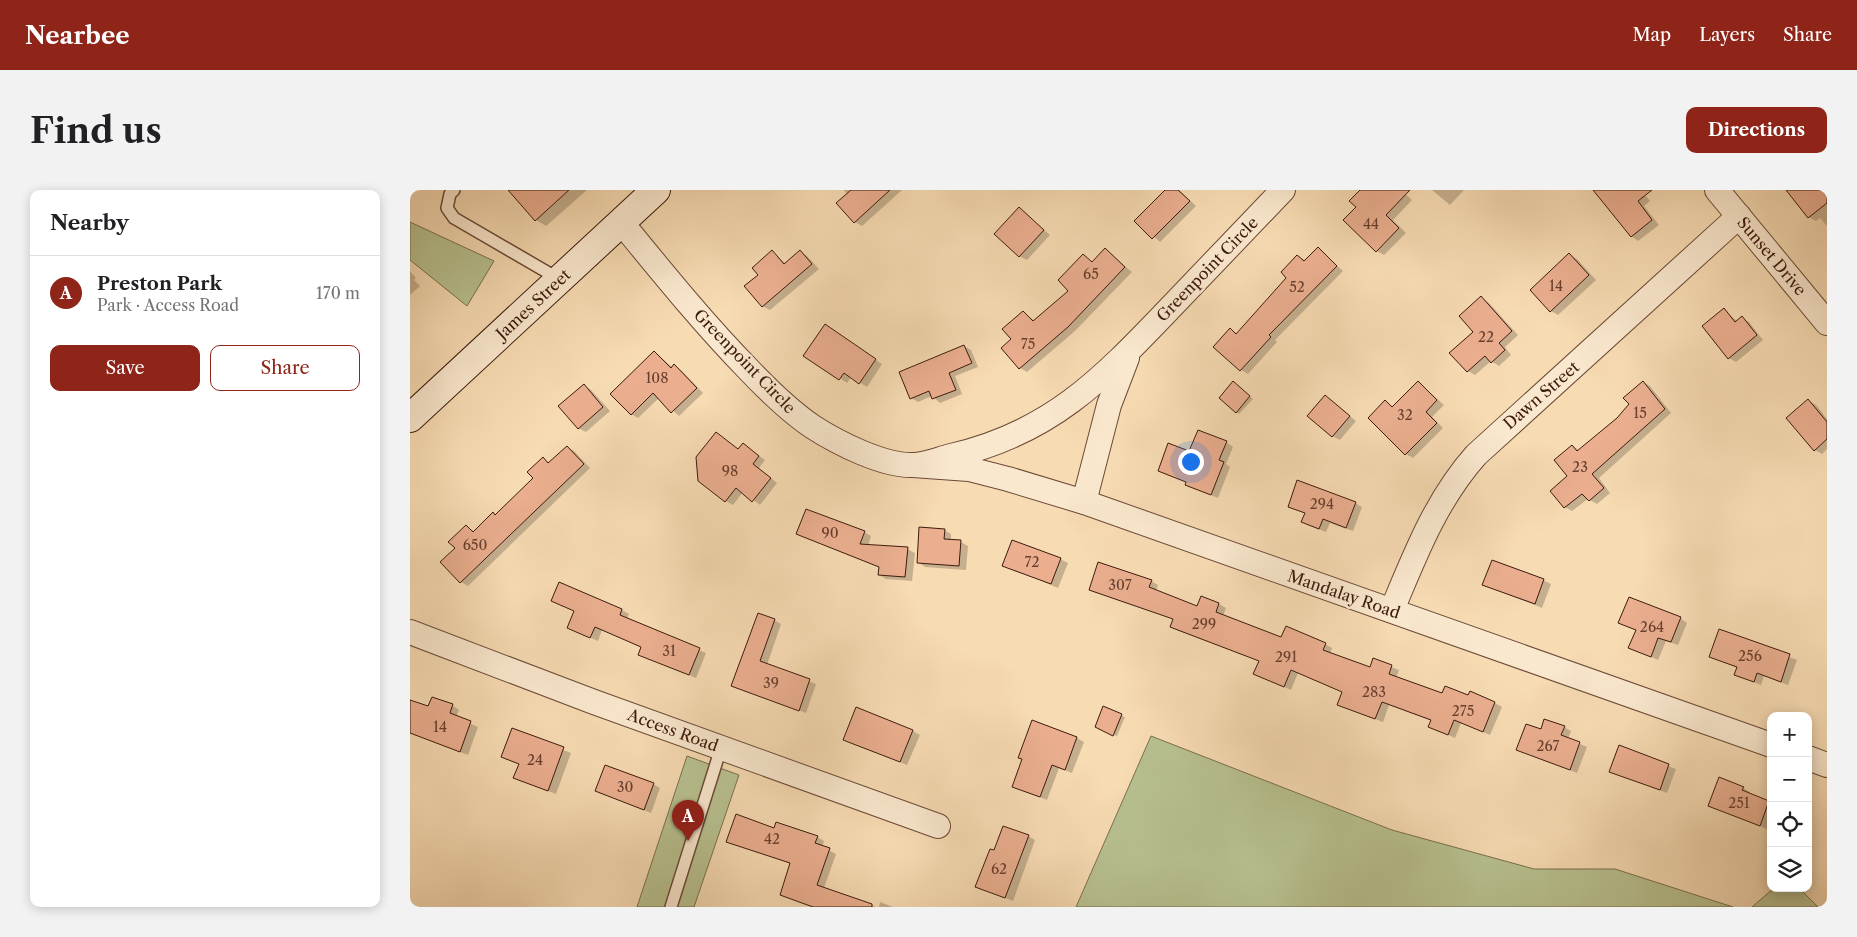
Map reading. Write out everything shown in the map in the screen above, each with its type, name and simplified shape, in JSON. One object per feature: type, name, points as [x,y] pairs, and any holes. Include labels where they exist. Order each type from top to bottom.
[{"type":"main road","name":"James Street","points":[[410,418],[656,190]]},
{"type":"street","name":"Greenpoint Circle","points":[[621,222],[697,314],[785,406],[812,426],[860,452],[885,460],[913,465],[1005,441],[1031,428],[1078,398],[1132,348],[1283,190]]},
{"type":"street","name":"Sunset Drive","points":[[1717,190],[1827,323]]},
{"type":"street","name":"Dawn Street","points":[[1392,610],[1434,514],[1465,468],[1521,412],[1739,216]]},
{"type":"street","name":"Greenpoint Circle","points":[[1084,502],[1109,405],[1132,348]]},
{"type":"street","name":"Mandalay Road","points":[[913,465],[969,469],[1008,478],[1084,502],[1767,743]]},
{"type":"street","name":"Access Road","points":[[410,632],[721,748],[938,826]]},
{"type":"street","points":[[1812,759],[1827,765]]},
{"type":"lane","points":[[454,190],[450,194],[447,208],[454,218],[559,279]]},
{"type":"lane","points":[[671,907],[721,748]]},
{"type":"green space","points":[[410,222],[494,261],[467,306],[410,260]]},
{"type":"green space","points":[[1151,736],[1392,830],[1534,869],[1615,869],[1733,907],[1076,907]]},
{"type":"green space","points":[[687,756],[739,775],[694,907],[637,907]]},
{"type":"green space","points":[[1769,892],[1803,892],[1818,907],[1752,907]]},
{"type":"building","points":[[508,190],[569,190],[535,221]]},
{"type":"building","points":[[851,190],[890,190],[854,223],[836,203]]},
{"type":"building","points":[[1165,190],[1178,190],[1190,201],[1152,239],[1134,221]]},
{"type":"building","points":[[1360,190],[1410,190],[1386,215],[1399,228],[1376,252],[1343,220],[1356,207],[1349,201]]},
{"type":"building","points":[[1593,190],[1652,190],[1638,201],[1652,220],[1631,237]]},
{"type":"building","points":[[1786,190],[1827,190],[1827,203],[1808,218]]},
{"type":"building","points":[[1019,207],[1044,230],[1019,257],[994,234]]},
{"type":"building","points":[[1318,247],[1337,266],[1269,335],[1271,337],[1240,371],[1213,347],[1230,328],[1236,334],[1286,278],[1281,272],[1297,255],[1304,261]]},
{"type":"building","points":[[1105,248],[1125,267],[1068,327],[1019,369],[1001,348],[1011,339],[1002,329],[1023,311],[1033,321],[1068,291],[1058,280],[1083,254],[1092,262]]},
{"type":"building","points":[[772,250],[784,264],[800,250],[812,264],[762,307],[744,286],[758,275],[752,268]]},
{"type":"building","points":[[1569,253],[1589,275],[1550,312],[1530,290]]},
{"type":"building","points":[[1481,296],[1512,331],[1499,343],[1505,350],[1491,363],[1485,356],[1467,372],[1449,353],[1473,332],[1459,316]]},
{"type":"building","points":[[1724,308],[1735,322],[1742,316],[1757,335],[1728,359],[1702,326]]},
{"type":"building","points":[[825,324],[876,359],[859,384],[844,373],[839,380],[803,356]]},
{"type":"building","points":[[964,345],[972,363],[949,373],[956,390],[932,399],[929,391],[910,399],[899,372]]},
{"type":"building","points":[[654,351],[671,368],[674,364],[697,388],[671,413],[653,393],[631,415],[610,394]]},
{"type":"building","points":[[1233,381],[1250,396],[1236,413],[1219,398]]},
{"type":"building","points":[[1418,381],[1437,400],[1426,412],[1437,423],[1405,455],[1368,418],[1385,400],[1392,407]]},
{"type":"building","points":[[1643,381],[1665,409],[1592,474],[1604,488],[1589,501],[1582,494],[1564,508],[1550,491],[1567,476],[1554,460],[1572,445],[1577,451],[1617,418],[1629,404],[1623,398]]},
{"type":"building","points":[[584,384],[603,407],[578,429],[558,406]]},
{"type":"building","points":[[1325,395],[1350,416],[1332,437],[1307,416]]},
{"type":"building","points":[[1808,399],[1827,422],[1827,439],[1814,451],[1786,418]]},
{"type":"building","points":[[1198,430],[1227,441],[1219,460],[1224,462],[1211,495],[1185,485],[1186,482],[1158,471],[1168,443],[1189,451]]},
{"type":"building","points":[[716,432],[738,449],[743,443],[759,456],[753,464],[771,478],[752,502],[736,488],[725,502],[698,481],[696,457]]},
{"type":"building","points":[[567,446],[584,464],[460,583],[440,562],[455,548],[448,542],[466,525],[473,532],[493,512],[495,515],[533,478],[527,472],[543,457],[548,463]]},
{"type":"building","points":[[1297,480],[1356,502],[1346,528],[1323,519],[1319,529],[1301,522],[1305,513],[1288,507]]},
{"type":"building","points":[[806,509],[865,531],[860,544],[908,547],[905,577],[878,575],[879,567],[796,534]]},
{"type":"building","points":[[919,527],[945,529],[944,539],[961,540],[959,566],[917,563]]},
{"type":"building","points":[[1012,540],[1061,558],[1051,584],[1002,566]]},
{"type":"building","points":[[1492,560],[1544,579],[1535,604],[1482,585]]},
{"type":"building","points":[[1098,562],[1152,580],[1149,587],[1197,606],[1201,596],[1219,603],[1216,612],[1281,637],[1286,626],[1326,643],[1323,650],[1370,667],[1373,658],[1392,665],[1389,674],[1442,693],[1445,686],[1468,695],[1470,691],[1495,702],[1483,732],[1454,720],[1448,735],[1428,727],[1431,720],[1382,702],[1375,719],[1337,705],[1342,692],[1291,670],[1284,687],[1253,674],[1259,661],[1170,627],[1173,619],[1089,590]]},
{"type":"building","points":[[559,582],[622,609],[620,615],[700,648],[689,675],[638,655],[641,647],[595,627],[590,638],[567,628],[574,611],[551,601]]},
{"type":"building","points":[[1629,597],[1681,617],[1671,642],[1658,638],[1651,657],[1628,648],[1636,630],[1618,623]]},
{"type":"building","points":[[758,613],[775,619],[760,661],[810,679],[799,711],[731,686]]},
{"type":"building","points":[[1719,629],[1790,654],[1781,682],[1757,673],[1754,682],[1734,675],[1737,667],[1709,657]]},
{"type":"building","points":[[432,697],[453,704],[450,713],[471,721],[460,752],[410,733],[410,700],[428,706]]},
{"type":"building","points":[[1103,706],[1122,714],[1113,736],[1095,727]]},
{"type":"building","points":[[856,707],[913,730],[900,762],[843,740]]},
{"type":"building","points":[[1544,719],[1565,726],[1561,735],[1580,742],[1570,770],[1516,750],[1526,724],[1541,729]]},
{"type":"building","points":[[1032,720],[1077,737],[1065,770],[1052,765],[1040,797],[1012,787],[1022,759],[1018,758]]},
{"type":"building","points":[[512,728],[564,747],[548,791],[513,778],[519,764],[501,757]]},
{"type":"building","points":[[1619,745],[1669,764],[1660,790],[1609,772]]},
{"type":"building","points":[[605,765],[654,783],[644,810],[595,791]]},
{"type":"building","points":[[1719,777],[1744,787],[1742,790],[1767,800],[1767,807],[1760,826],[1708,806]]},
{"type":"building","points":[[736,814],[774,828],[776,822],[818,836],[815,843],[830,848],[817,885],[872,904],[872,907],[813,907],[780,895],[790,863],[726,842]]},
{"type":"building","points":[[1003,826],[1029,835],[1005,898],[975,887],[990,849],[994,850]]},
{"type":"place","name":"Preston Park","points":[[688,841]]}]
